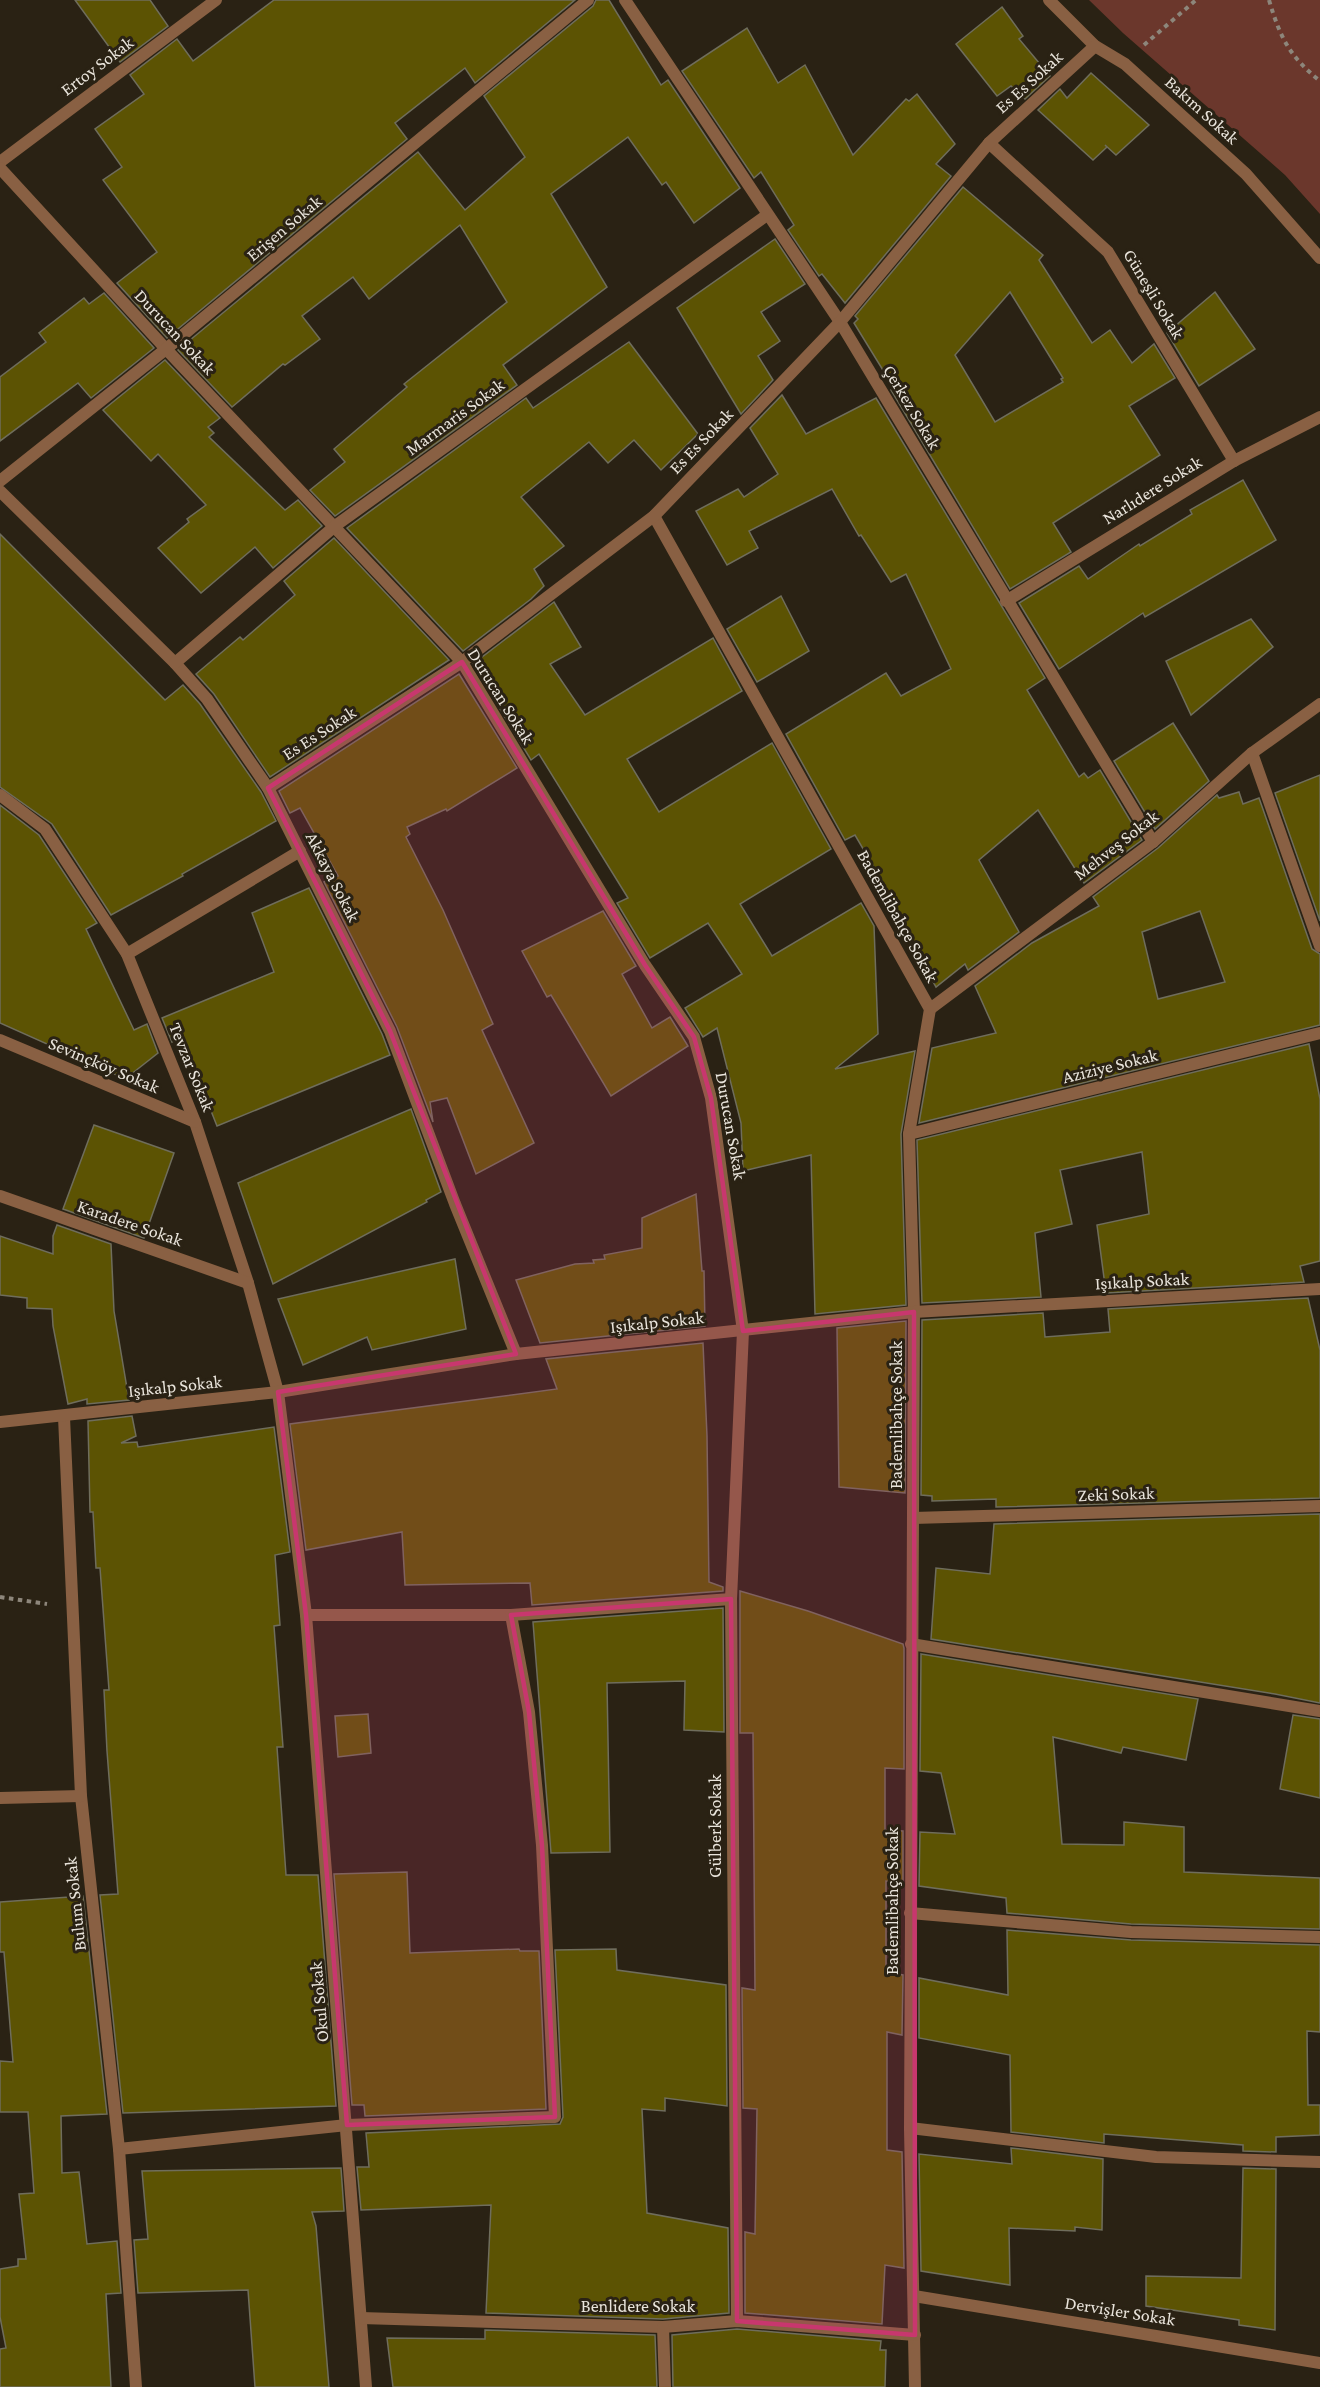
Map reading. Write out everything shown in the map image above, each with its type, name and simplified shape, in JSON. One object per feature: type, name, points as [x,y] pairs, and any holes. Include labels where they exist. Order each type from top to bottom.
[{"type":"street","name":"Ertoy Sokak","points":[[0,162],[216,0]]},
{"type":"street","name":"Erişen Sokak","points":[[0,481],[165,349],[588,0]]},
{"type":"street","name":"Çerkez Sokak","points":[[625,0],[840,322],[1153,842]]},
{"type":"street","name":"Bakım Sokak","points":[[1049,0],[1095,46],[1125,64],[1246,174],[1320,258]]},
{"type":"street","name":"Es Es Sokak","points":[[268,788],[462,662],[654,516],[840,322],[989,143],[1095,46]]},
{"type":"street","name":"Güneşli Sokak","points":[[989,143],[1108,252],[1234,461]]},
{"type":"street","name":"Durucan Sokak","points":[[0,168],[165,349],[462,662],[645,965],[694,1037],[711,1098],[743,1331]]},
{"type":"street","name":"Marmaris Sokak","points":[[175,663],[335,526],[767,215]]},
{"type":"street","name":"Narlıdere Sokak","points":[[1006,601],[1234,461],[1320,417]]},
{"type":"street","name":"Akkaya Sokak","points":[[0,491],[175,663],[207,699],[268,788],[390,1031],[455,1204],[516,1354]]},
{"type":"street","name":"Bademlibahçe Sokak","points":[[654,516],[930,1009],[909,1134],[914,1312],[910,2128],[915,2387]]},
{"type":"street","name":"Mehveş Sokak","points":[[930,1009],[1153,842],[1252,753],[1320,704]]},
{"type":"street","points":[[1252,753],[1320,946]]},
{"type":"street","name":"Tevzar Sokak","points":[[0,795],[45,829],[127,954],[195,1122],[248,1283],[278,1392]]},
{"type":"street","points":[[127,954],[300,851]]},
{"type":"street","name":"Aziziye Sokak","points":[[909,1134],[1320,1033]]},
{"type":"street","name":"Sevinçköy Sokak","points":[[0,1040],[195,1122]]},
{"type":"street","name":"Karadere Sokak","points":[[0,1196],[248,1283]]},
{"type":"street","name":"Işıkalp Sokak","points":[[0,1422],[64,1417],[278,1392],[516,1354],[914,1312],[1320,1289]]},
{"type":"street","name":"Gülberk Sokak","points":[[737,2321],[731,1599],[743,1331]]},
{"type":"street","name":"Okul Sokak","points":[[278,1392],[306,1615],[366,2387]]},
{"type":"street","name":"Bulum Sokak","points":[[64,1417],[81,1796],[119,2149],[136,2387]]},
{"type":"street","name":"Zeki Sokak","points":[[914,1518],[1320,1506]]},
{"type":"street","points":[[306,1615],[512,1615],[731,1599]]},
{"type":"street","points":[[119,2149],[347,2125],[555,2117],[542,1845],[529,1712],[512,1615]]},
{"type":"street","points":[[911,1644],[1320,1711]]},
{"type":"street","points":[[0,1798],[81,1796]]},
{"type":"street","points":[[910,1913],[1131,1932],[1320,1937]]},
{"type":"street","points":[[910,2128],[1156,2157],[1320,2162]]},
{"type":"street","name":"Dervişler Sokak","points":[[914,2296],[1320,2363]]},
{"type":"street","name":"Benlidere Sokak","points":[[361,2318],[663,2327],[737,2321],[915,2335]]},
{"type":"street","points":[[663,2327],[665,2387]]},
{"type":"path","points":[[1125,64],[1196,0]]},
{"type":"path","points":[[1269,0],[1275,22],[1290,52],[1320,81]]},
{"type":"path","points":[[0,1597],[72,1607]]},
{"type":"highlighted area","points":[[462,662],[645,965],[694,1037],[711,1098],[743,1331],[914,1312],[915,2335],[737,2321],[731,1599],[511,1615],[529,1712],[542,1845],[555,2117],[347,2125],[306,1615],[278,1392],[516,1354],[390,1031],[268,788]]},
{"type":"shaded area","points":[[1089,0],[1320,0],[1320,214],[1285,175],[1123,33]]},
{"type":"building","points":[[75,0],[150,0],[168,26],[120,62]]},
{"type":"building","points":[[274,0],[575,0],[475,83],[465,68],[395,123],[407,139],[167,338],[117,283],[157,252],[103,180],[122,167],[95,129],[144,94],[130,75],[177,39],[193,61]]},
{"type":"building","points":[[596,0],[609,0],[661,85],[668,80],[740,188],[694,223],[666,182],[662,185],[628,137],[551,194],[607,287],[503,365],[517,385],[335,516],[310,490],[345,462],[334,449],[407,387],[404,384],[507,302],[460,225],[369,299],[353,277],[302,316],[320,339],[285,365],[283,364],[232,407],[178,350],[418,152],[465,210],[525,157],[484,96],[593,6]]},
{"type":"building","points":[[1002,7],[1023,36],[1019,39],[1050,76],[1025,99],[1011,86],[997,96],[956,44]]},
{"type":"building","points":[[747,28],[778,83],[805,65],[853,155],[906,99],[909,101],[917,94],[955,144],[936,164],[951,176],[845,303],[822,274],[819,276],[788,230],[794,225],[761,172],[754,178],[682,71]]},
{"type":"building","points":[[1091,73],[1149,125],[1116,155],[1105,145],[1107,147],[1093,160],[1038,110],[1060,89],[1067,98]]},
{"type":"building","points":[[963,187],[1043,255],[1039,260],[1092,343],[1110,330],[1132,363],[1154,344],[1175,378],[1129,406],[1160,455],[1053,523],[1071,552],[1010,589],[891,390],[894,388],[854,323],[858,319],[855,316]],"holes":[[[1010,292],[1063,378],[1061,379],[1063,382],[995,422],[955,355]]]},
{"type":"building","points":[[775,239],[805,284],[761,312],[780,341],[758,356],[773,380],[741,414],[677,308]]},
{"type":"building","points":[[1215,292],[1255,349],[1199,386],[1167,333]]},
{"type":"building","points":[[104,293],[154,348],[91,398],[78,383],[0,441],[0,377],[46,342],[39,333],[84,298],[89,304]]},
{"type":"building","points":[[629,342],[698,434],[661,470],[634,440],[608,463],[589,442],[521,497],[564,546],[534,569],[544,586],[531,599],[463,651],[347,528],[526,398],[533,408]]},
{"type":"building","points":[[165,360],[220,418],[208,427],[214,433],[209,437],[285,510],[298,500],[322,526],[273,568],[255,547],[201,593],[158,548],[189,522],[187,519],[206,505],[158,454],[151,461],[103,410]]},
{"type":"building","points":[[782,395],[806,434],[876,398],[1045,678],[1027,690],[1079,777],[1084,773],[1088,778],[1100,770],[1142,840],[1084,883],[1038,810],[979,860],[1019,932],[968,970],[965,964],[936,987],[883,890],[886,888],[855,835],[845,840],[786,734],[886,673],[901,696],[951,669],[906,574],[891,582],[861,535],[859,536],[832,489],[749,531],[758,548],[727,565],[696,511],[738,489],[744,497],[778,474],[750,428]]},
{"type":"building","points":[[1243,480],[1276,540],[1145,617],[1143,613],[1059,669],[1019,603],[1079,566],[1088,579],[1139,544],[1140,546],[1192,514],[1190,510]]},
{"type":"building","points":[[0,534],[165,700],[183,685],[200,704],[261,792],[276,821],[111,915],[52,824],[0,787]]},
{"type":"building","points":[[334,538],[449,660],[270,777],[214,694],[196,674],[240,637],[243,640],[295,595],[284,581]]},
{"type":"building","points":[[781,596],[809,651],[757,682],[727,629]]},
{"type":"building","points":[[554,602],[581,647],[550,664],[585,715],[713,638],[742,691],[627,759],[659,812],[772,743],[831,849],[740,904],[772,956],[861,903],[874,926],[878,1034],[835,1069],[915,1051],[901,1134],[906,1305],[815,1314],[811,1155],[743,1171],[741,1123],[717,1028],[703,1037],[685,1008],[742,974],[708,923],[650,958],[617,903],[628,898],[539,754],[531,760],[473,664]]},
{"type":"building","points":[[1251,619],[1273,647],[1191,715],[1166,661]]},
{"type":"building","points":[[459,674],[517,768],[447,811],[446,809],[407,827],[410,834],[406,837],[443,910],[493,1024],[482,1030],[534,1143],[476,1174],[447,1098],[430,1102],[433,1122],[397,1027],[324,882],[338,876],[300,808],[290,813],[279,791]]},
{"type":"building","points":[[1173,723],[1209,781],[1155,829],[1114,761]]},
{"type":"building","points":[[1320,775],[1320,921],[1275,793]]},
{"type":"building","points":[[1239,792],[1243,804],[1259,798],[1312,949],[1320,954],[1320,1025],[919,1123],[932,1048],[996,1033],[975,986],[1032,943],[1099,906],[1093,897],[1158,848],[1217,795],[1219,798]],"holes":[[[1200,911],[1225,982],[1158,999],[1142,932]]]},
{"type":"building","points":[[0,805],[39,835],[97,923],[86,929],[134,1030],[147,1024],[158,1053],[125,1079],[0,1023]]},
{"type":"building","points":[[309,888],[382,1034],[390,1055],[217,1126],[181,1035],[172,1042],[162,1018],[274,972],[252,913]]},
{"type":"building","points":[[603,911],[636,966],[622,974],[652,1028],[670,1017],[688,1046],[611,1096],[551,995],[547,997],[522,951]]},
{"type":"building","points":[[1309,1044],[1320,1099],[1320,1261],[1300,1266],[1304,1282],[1106,1293],[1097,1225],[1149,1214],[1142,1152],[1060,1170],[1072,1224],[1035,1233],[1041,1297],[922,1303],[917,1140]]},
{"type":"building","points":[[411,1109],[441,1192],[426,1200],[427,1202],[273,1284],[238,1183]]},
{"type":"building","points":[[94,1125],[174,1153],[144,1238],[63,1209]]},
{"type":"building","points":[[696,1194],[702,1271],[704,1271],[705,1326],[540,1343],[516,1280],[575,1264],[594,1263],[593,1260],[605,1259],[604,1255],[642,1248],[642,1218]]},
{"type":"building","points":[[57,1225],[111,1244],[114,1311],[129,1400],[87,1404],[87,1399],[68,1404],[53,1326],[52,1309],[27,1308],[27,1298],[0,1295],[0,1236],[53,1254],[53,1236]]},
{"type":"building","points":[[455,1259],[466,1329],[372,1350],[367,1337],[303,1365],[278,1299]]},
{"type":"building","points":[[1308,1298],[1320,1350],[1320,1498],[996,1507],[996,1499],[932,1501],[932,1496],[921,1495],[922,1320],[1043,1313],[1045,1337],[1110,1332],[1108,1309]]},
{"type":"building","points":[[906,1321],[905,1493],[839,1487],[837,1328]]},
{"type":"building","points":[[703,1343],[709,1582],[723,1587],[723,1591],[532,1605],[530,1583],[405,1585],[402,1532],[306,1550],[290,1424],[557,1389],[546,1359]]},
{"type":"building","points":[[132,1416],[136,1436],[121,1443],[137,1442],[138,1447],[274,1427],[290,1552],[275,1555],[280,1625],[274,1626],[283,1747],[277,1747],[286,1875],[318,1875],[336,2106],[123,2113],[100,1895],[118,1894],[104,1690],[109,1690],[100,1568],[96,1568],[93,1512],[90,1512],[88,1421]]},
{"type":"building","points":[[1320,1514],[1320,1703],[931,1639],[936,1568],[990,1574],[994,1524]]},
{"type":"building","points":[[740,1591],[808,1611],[903,1644],[904,1648],[904,1769],[885,1768],[885,1830],[903,1831],[903,1883],[886,1881],[886,1972],[903,1975],[902,2035],[887,2032],[887,2150],[902,2152],[904,2268],[885,2265],[882,2324],[745,2313],[745,2232],[755,2234],[757,2109],[743,2108],[742,1988],[755,1990],[753,1733],[740,1733]]},
{"type":"building","points":[[723,1608],[724,1732],[684,1730],[685,1681],[607,1683],[610,1852],[551,1853],[533,1622]]},
{"type":"building","points":[[921,1654],[1198,1699],[1186,1760],[1123,1747],[1121,1753],[1053,1737],[1062,1844],[1124,1845],[1124,1822],[1184,1827],[1184,1872],[1320,1878],[1320,1929],[1131,1924],[1007,1913],[1006,1898],[919,1886],[920,1832],[955,1834],[941,1773],[920,1771]]},
{"type":"building","points":[[368,1714],[371,1753],[338,1757],[335,1716]]},
{"type":"building","points":[[1293,1715],[1320,1719],[1320,1798],[1280,1789]]},
{"type":"building","points":[[407,1872],[410,1953],[519,1949],[520,1951],[539,1951],[546,2109],[365,2116],[364,2105],[352,2105],[334,1874]]},
{"type":"building","points":[[83,1896],[107,2114],[61,2116],[62,2173],[79,2172],[87,2244],[117,2241],[121,2293],[106,2294],[111,2387],[0,2387],[0,2349],[6,2348],[0,2317],[0,2269],[18,2266],[18,2259],[26,2259],[19,2194],[34,2193],[28,2112],[0,2112],[0,2061],[13,2062],[4,1952],[0,1952],[0,1902]]},
{"type":"building","points":[[1007,1930],[1131,1940],[1320,1945],[1320,2032],[1307,2031],[1308,2105],[1320,2105],[1320,2135],[1276,2137],[1276,2152],[1243,2151],[1243,2145],[1104,2134],[1104,2143],[1011,2132],[1010,2055],[919,2038],[919,1978],[1008,1995]]},
{"type":"building","points":[[616,1949],[617,1970],[726,1985],[727,2106],[665,2098],[665,2111],[642,2109],[647,2213],[728,2228],[729,2313],[663,2319],[486,2313],[491,2205],[361,2210],[357,2167],[369,2167],[366,2133],[560,2124],[563,2117],[555,1950]]},
{"type":"building","points":[[1011,2148],[1103,2159],[1102,2230],[1075,2227],[1075,2231],[1009,2228],[1010,2285],[921,2271],[919,2154],[1012,2164]]},
{"type":"building","points":[[341,2168],[344,2211],[312,2212],[316,2226],[329,2387],[255,2387],[248,2290],[138,2293],[134,2240],[148,2239],[142,2171]]},
{"type":"building","points":[[1243,2168],[1276,2169],[1275,2330],[1239,2325],[1239,2320],[1146,2306],[1146,2276],[1241,2278]]},
{"type":"building","points":[[737,2329],[881,2341],[880,2350],[886,2350],[885,2387],[673,2387],[672,2335]]},
{"type":"building","points":[[485,2330],[655,2335],[657,2387],[393,2387],[387,2338],[485,2339]]}]
